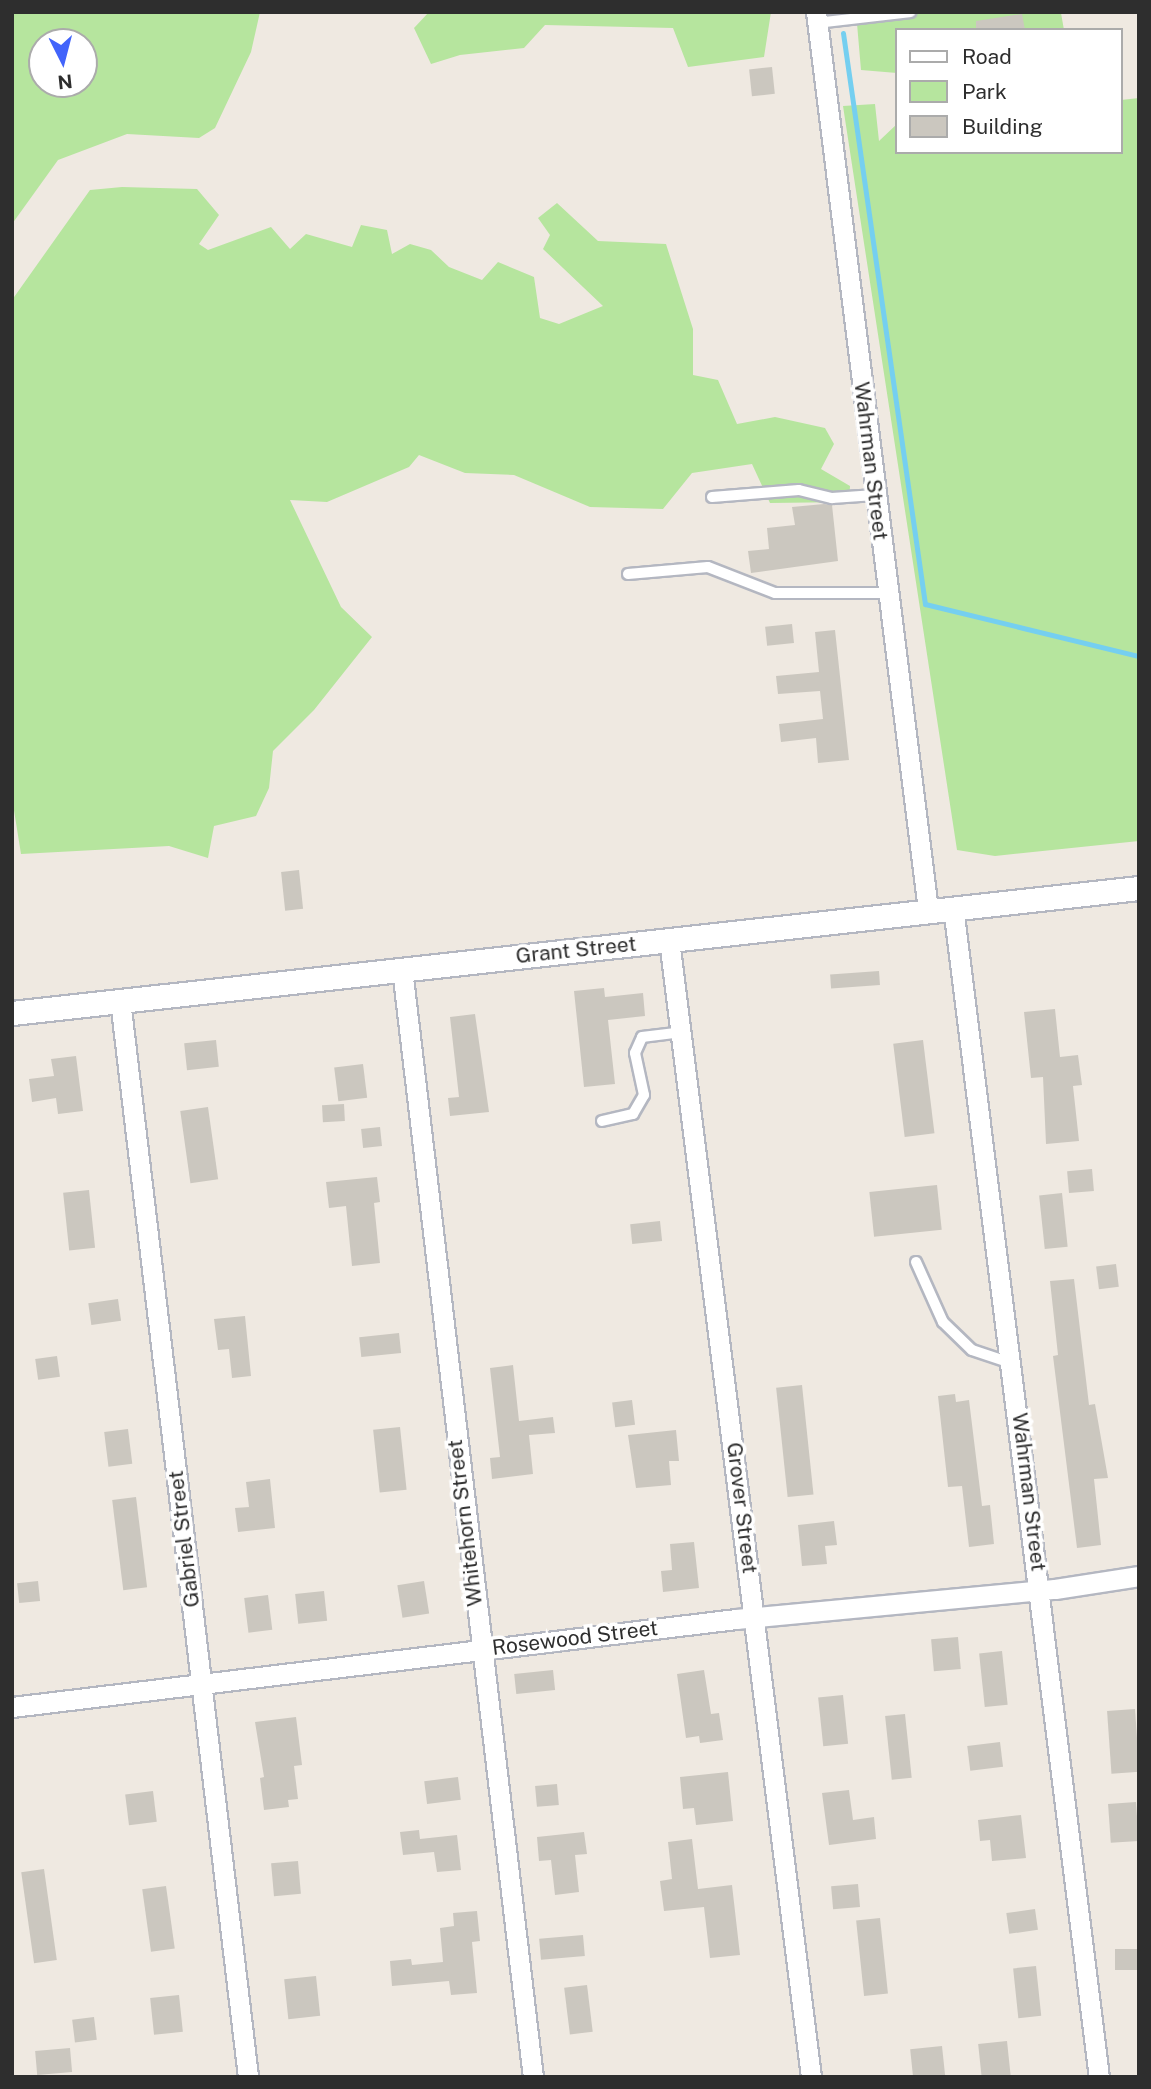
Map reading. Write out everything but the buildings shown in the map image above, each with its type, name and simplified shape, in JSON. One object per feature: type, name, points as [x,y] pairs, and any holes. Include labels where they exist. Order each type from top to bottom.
[{"type":"street","name":"Wahrman Street","points":[[816,18],[928,909]]},
{"type":"street","name":"Grant Street","points":[[12,1013],[928,909],[1139,888]]},
{"type":"street","name":"Wahrman Street","points":[[953,907],[1013,1363],[1099,2077]]},
{"type":"street","name":"Grover Street","points":[[669,940],[811,2077]]},
{"type":"street","name":"Whitehorn Street","points":[[402,969],[480,1650],[533,2077]]},
{"type":"street","name":"Gabriel Street","points":[[120,1000],[248,2077]]},
{"type":"street","name":"Rosewood Street","points":[[12,1707],[755,1618],[1041,1590],[1139,1576]]},
{"type":"lane","points":[[816,18],[910,12]]},
{"type":"lane","points":[[712,497],[799,490],[832,498],[875,495]]},
{"type":"lane","points":[[628,574],[708,567],[775,593],[888,593]]},
{"type":"lane","points":[[601,1121],[633,1114],[643,1095],[635,1053],[642,1037],[680,1032]]},
{"type":"lane","points":[[916,1262],[943,1322],[972,1350],[1013,1363]]},
{"type":"green space","points":[[12,12],[260,12],[251,52],[215,128],[199,138],[127,134],[58,160],[12,224]]},
{"type":"green space","points":[[429,12],[771,12],[764,57],[688,67],[673,28],[545,25],[524,48],[460,55],[431,64],[414,28]]},
{"type":"green space","points":[[856,12],[1064,12],[1061,13],[1064,28],[895,28],[895,73],[861,70]]},
{"type":"green space","points":[[1139,98],[1139,841],[995,856],[957,850],[843,106],[875,104],[879,141],[895,126],[895,154],[1123,154],[1123,100]]},
{"type":"green space","points":[[122,187],[197,189],[219,215],[199,244],[208,250],[271,227],[290,249],[306,234],[352,247],[361,225],[387,230],[392,254],[410,244],[431,250],[449,267],[482,280],[498,262],[534,277],[540,318],[559,324],[603,306],[543,249],[550,235],[538,218],[557,203],[598,241],[666,244],[693,329],[693,375],[718,380],[737,424],[775,417],[825,428],[834,444],[821,469],[850,486],[849,502],[770,503],[752,464],[692,473],[663,509],[590,507],[514,475],[465,473],[419,455],[409,467],[327,502],[290,500],[341,607],[372,637],[314,710],[273,751],[269,788],[256,816],[214,826],[208,858],[169,846],[21,854],[12,798],[12,300],[90,190]]},
{"type":"waterway","points":[[843,33],[925,604],[1139,656]]}]
